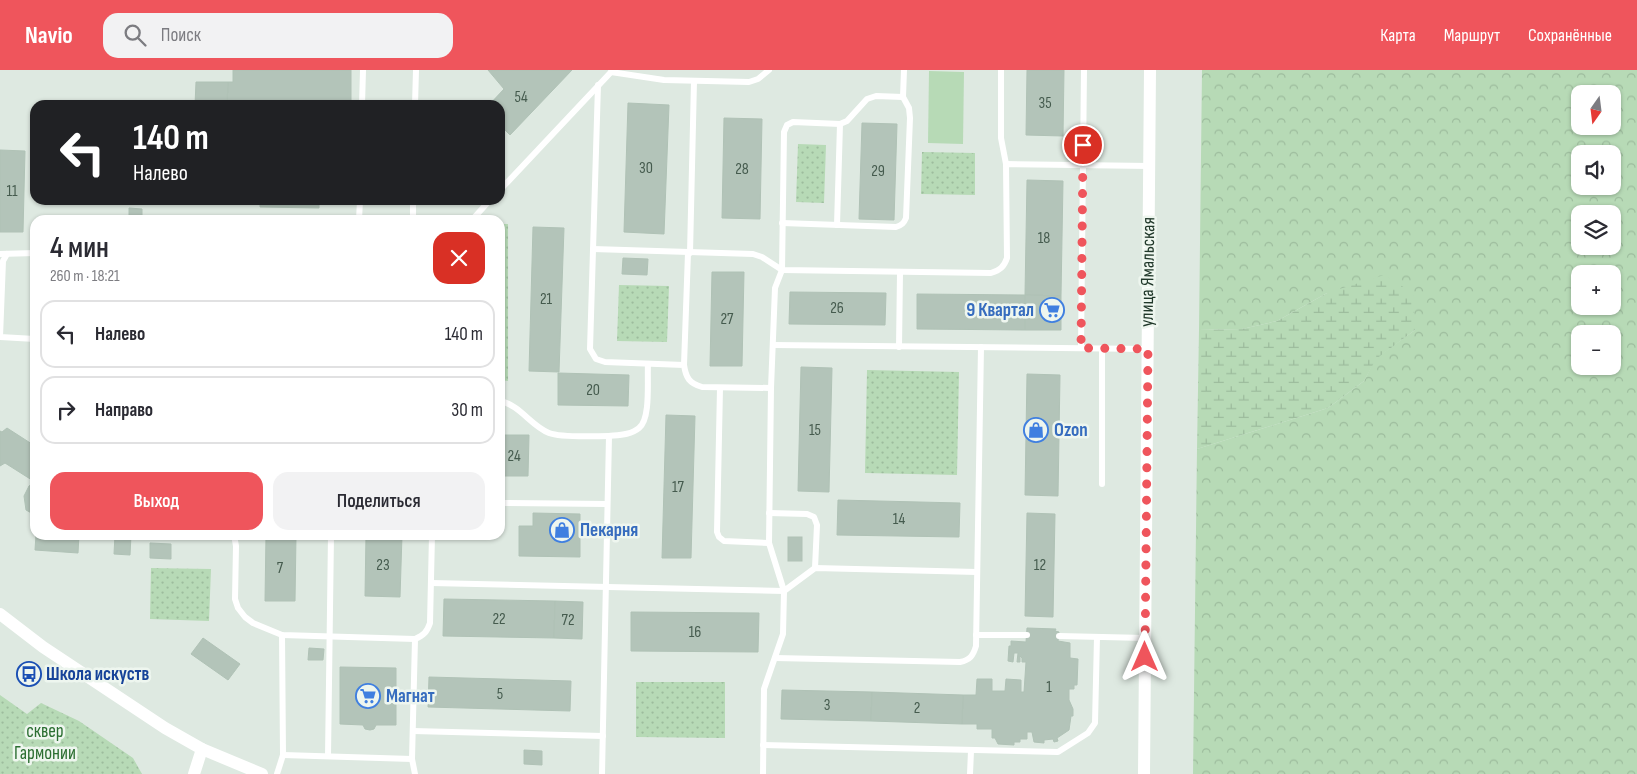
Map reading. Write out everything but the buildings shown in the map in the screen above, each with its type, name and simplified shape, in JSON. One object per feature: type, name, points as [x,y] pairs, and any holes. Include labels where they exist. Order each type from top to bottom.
[{"type":"street","name":"улица Ямальская","points":[[1144,774],[1150,70]]},
{"type":"street","points":[[0,614],[44,647],[165,728],[202,749],[262,774]]},
{"type":"street","points":[[194,774],[202,749]]},
{"type":"lane","points":[[362,100],[363,70]]},
{"type":"lane","points":[[416,70],[416,100]]},
{"type":"lane","points":[[505,185],[612,71],[664,80],[749,82],[769,70]]},
{"type":"lane","points":[[782,223],[896,226],[904,222],[906,218],[910,118],[909,108],[903,97],[904,70]]},
{"type":"lane","points":[[593,249],[753,254],[762,257],[782,270],[900,273],[991,273],[999,271],[1007,258],[1006,164],[1000,125],[1001,70]]},
{"type":"lane","points":[[1081,348],[1084,70]]},
{"type":"lane","points":[[694,81],[684,365],[686,377],[693,384],[702,387],[771,388]]},
{"type":"lane","points":[[598,85],[590,350],[596,359],[604,362],[684,365]]},
{"type":"lane","points":[[763,774],[764,689],[783,634],[784,591],[769,542],[769,513],[775,288],[782,270],[784,132],[787,125],[794,122],[840,124],[847,121],[867,99],[876,96],[903,97]]},
{"type":"lane","points":[[837,225],[840,124]]},
{"type":"lane","points":[[1006,164],[1150,166]]},
{"type":"lane","points":[[476,215],[486,205]]},
{"type":"lane","points":[[30,254],[4,254],[0,337],[30,339]]},
{"type":"lane","points":[[899,347],[900,273]]},
{"type":"lane","points":[[773,345],[1148,349]]},
{"type":"lane","points":[[775,658],[960,662],[968,660],[974,654],[976,646],[982,347]]},
{"type":"lane","points":[[1102,348],[1102,484]]},
{"type":"lane","points":[[505,402],[512,404],[550,434],[609,436],[629,433],[638,429],[646,415],[648,364]]},
{"type":"lane","points":[[720,388],[717,532],[724,541],[769,542]]},
{"type":"lane","points":[[602,774],[609,436]]},
{"type":"lane","points":[[505,503],[607,504]]},
{"type":"lane","points":[[769,513],[807,514],[814,517],[817,525],[815,568]]},
{"type":"lane","points":[[235,540],[235,599],[238,608],[253,623],[282,635],[415,639],[423,636],[428,630],[430,623],[432,540]]},
{"type":"lane","points":[[328,756],[331,540]]},
{"type":"lane","points":[[431,583],[784,591],[815,568],[977,572]]},
{"type":"lane","points":[[976,634],[1027,635]]},
{"type":"lane","points":[[277,774],[283,755],[282,635]]},
{"type":"lane","points":[[1059,636],[1146,638]]},
{"type":"lane","points":[[763,745],[1058,752],[1088,733],[1095,723],[1098,637]]},
{"type":"lane","points":[[415,639],[412,759],[415,774]]},
{"type":"lane","points":[[413,731],[602,736]]},
{"type":"lane","points":[[970,774],[971,751]]},
{"type":"lane","points":[[283,755],[412,759]]},
{"type":"green space","points":[[1202,70],[1637,70],[1637,774],[1193,774],[1197,449],[1328,408],[1364,381],[1375,359],[1415,330],[1327,293],[1277,321],[1242,329],[1199,330]]},
{"type":"green space","points":[[929,71],[964,72],[963,144],[928,143]]},
{"type":"green space","points":[[798,144],[826,145],[824,203],[796,202]]},
{"type":"green space","points":[[922,152],[975,153],[975,195],[921,194]]},
{"type":"green space","points":[[505,224],[508,224],[508,381],[505,381]]},
{"type":"green space","points":[[1384,275],[1413,293],[1415,330],[1376,359],[1364,381],[1328,408],[1197,449],[1199,330],[1242,329],[1277,321],[1327,293]]},
{"type":"green space","points":[[619,285],[669,286],[667,342],[617,341]]},
{"type":"green space","points":[[867,370],[959,372],[957,475],[865,473]]},
{"type":"green space","points":[[151,568],[211,569],[209,621],[150,619]]},
{"type":"green space","points":[[636,682],[725,682],[725,738],[636,737]]},
{"type":"green space","name":"сквер Гармонии","points":[[0,695],[27,714],[41,703],[79,721],[133,758],[142,774],[0,774]]},
{"type":"place","name":"9 Квартал","points":[[1052,310]]},
{"type":"place","name":"Ozon","points":[[1036,430]]},
{"type":"place","name":"Пекарня","points":[[562,530]]},
{"type":"place","name":"Школа искуств","points":[[29,674]]},
{"type":"place","name":"Магнат","points":[[368,696]]},
{"type":"route","points":[[1083,145],[1081,348],[1148,349],[1145,657]]}]
